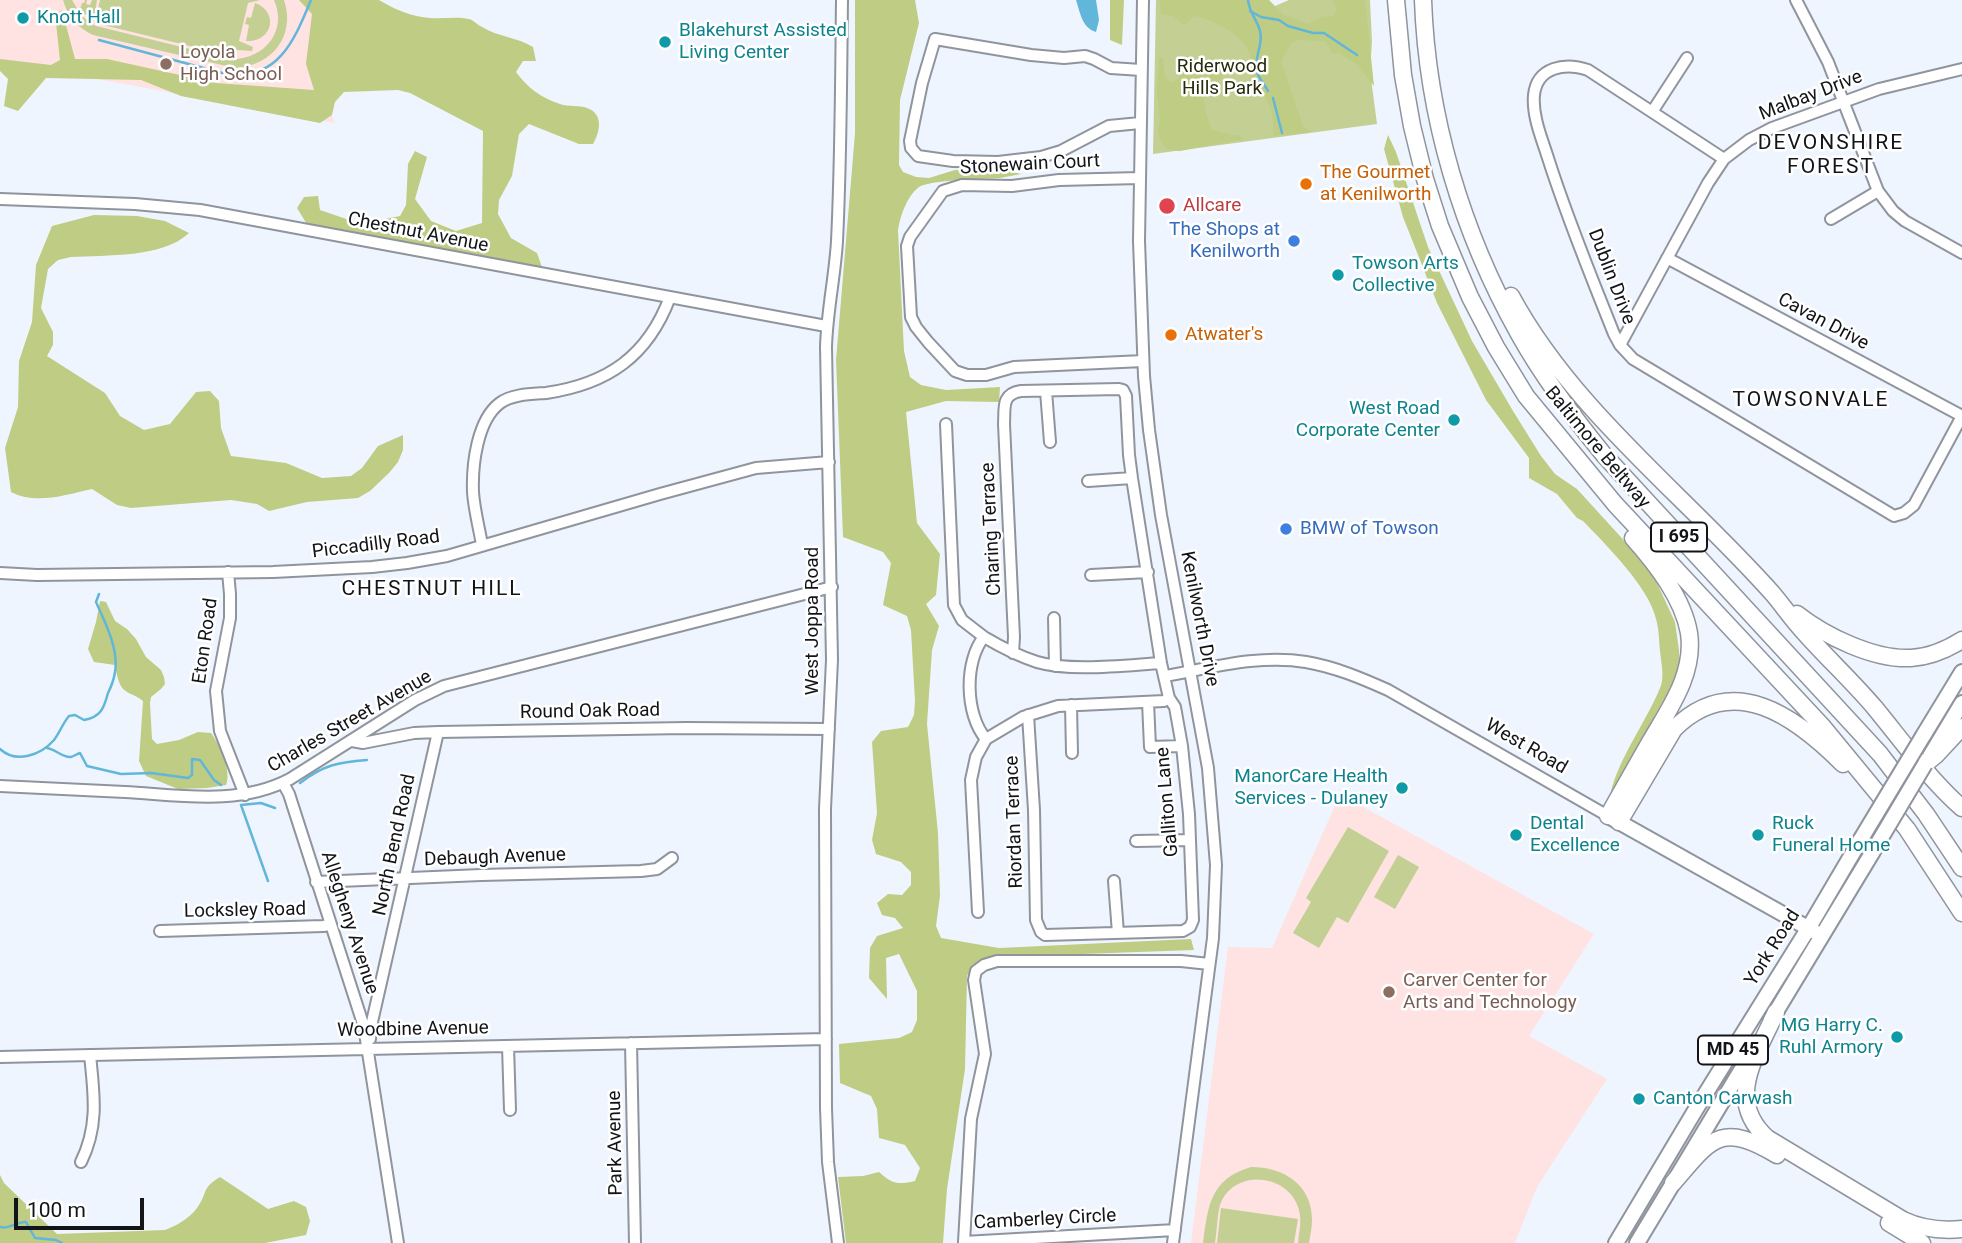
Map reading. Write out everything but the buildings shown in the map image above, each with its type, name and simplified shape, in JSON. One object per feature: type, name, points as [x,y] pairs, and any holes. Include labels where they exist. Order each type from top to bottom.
[{"type":"highway","name":"Baltimore Beltway","points":[[1396,0],[1403,75],[1412,126],[1440,226],[1470,297],[1526,396],[1615,504],[1823,727],[1907,829],[1962,914]]},
{"type":"highway","name":"Baltimore Beltway","points":[[1423,0],[1429,70],[1451,172],[1478,252],[1519,334],[1577,421],[1625,479],[1880,754],[1926,814],[1962,868]]},
{"type":"highway","points":[[1451,172],[1484,249],[1520,313],[1542,345],[1595,410],[1774,595],[1801,629],[1867,699],[1962,808]]},
{"type":"highway","points":[[1526,396],[1582,476],[1656,567],[1684,614],[1689,632],[1689,660],[1679,691],[1613,819]]},
{"type":"highway","points":[[1774,595],[1819,629],[1877,654],[1902,658],[1926,656],[1962,640]]},
{"type":"highway","points":[[1613,819],[1674,729],[1695,712],[1732,700],[1749,701],[1763,706],[1800,727],[1839,760],[1907,829]]},
{"type":"highway","points":[[1931,756],[1962,727]]},
{"type":"highway","points":[[1946,887],[1962,919]]},
{"type":"highway","points":[[1776,1012],[1745,1086],[1749,1114],[1759,1130],[1767,1138],[1903,1220],[1930,1229],[1962,1229]]},
{"type":"highway","points":[[1673,1183],[1713,1141],[1730,1136],[1749,1140],[1922,1243]]},
{"type":"main road","name":"York Road","points":[[1616,1243],[1962,672]]},
{"type":"main road","name":"York Road","points":[[1637,1243],[1962,703]]},
{"type":"main road","name":"West Road","points":[[1613,819],[1822,937]]},
{"type":"main road","points":[[1724,1099],[1729,1078],[1751,1041],[1752,1032],[1748,1025]]},
{"type":"street","name":"West Joppa Road","points":[[838,1243],[828,1162],[826,1039],[825,810],[832,660],[832,587],[826,326],[837,241],[842,0]]},
{"type":"street","name":"Kenilworth Drive","points":[[1143,0],[1139,178],[1139,283],[1143,362],[1161,515],[1208,768],[1216,887],[1209,964],[1173,1243]]},
{"type":"street","points":[[1796,0],[1819,43],[1878,191],[1893,211],[1905,221],[1962,253]]},
{"type":"street","points":[[1140,123],[1109,126],[1061,151],[1041,157],[998,162],[953,161],[918,156],[911,148],[910,141],[922,83],[935,39],[1031,55],[1064,58],[1085,56],[1111,68],[1141,70]]},
{"type":"street","points":[[1652,112],[1687,58]]},
{"type":"street","name":"Dublin Drive","points":[[1724,159],[1588,70],[1568,65],[1558,67],[1547,73],[1535,88],[1535,111],[1558,190],[1620,345],[1633,359],[1894,516],[1904,513],[1914,505],[1962,416]]},
{"type":"street","name":"Malbay Drive","points":[[1620,345],[1724,159],[1759,134],[1894,85],[1962,69]]},
{"type":"street","name":"Stonewain Court","points":[[1139,178],[1059,180],[1012,186],[962,185],[943,191],[910,237],[907,246],[911,317],[916,327],[955,371],[980,376],[1014,367],[1143,362]]},
{"type":"street","points":[[1831,219],[1878,191]]},
{"type":"street","name":"Chestnut Avenue","points":[[0,199],[135,204],[200,210],[826,326]]},
{"type":"street","name":"Cavan Drive","points":[[1667,258],[1962,416]]},
{"type":"street","points":[[482,545],[473,493],[482,426],[487,417],[502,400],[569,390],[606,376],[625,364],[655,329],[670,297]]},
{"type":"street","name":"Galliton Lane","points":[[1046,391],[1119,389],[1123,390],[1126,396],[1132,478],[1161,663],[1169,698],[1175,706],[1182,746],[1190,840],[1190,927],[1183,931],[1118,933]]},
{"type":"street","points":[[1046,391],[1050,442]]},
{"type":"street","name":"Charing Terrace","points":[[1013,653],[1005,403],[1009,395],[1015,392],[1046,391]]},
{"type":"street","points":[[946,424],[954,605],[962,620],[984,637],[1013,653],[1055,666],[1161,663]]},
{"type":"street","points":[[1128,432],[1149,430]]},
{"type":"street","name":"Piccadilly Road","points":[[0,572],[37,575],[273,572],[372,567],[447,556],[756,468],[829,462]]},
{"type":"street","points":[[1088,481],[1132,478]]},
{"type":"street","name":"Eton Road","points":[[228,572],[230,618],[216,691],[220,731],[244,795]]},
{"type":"street","points":[[1091,575],[1148,572]]},
{"type":"street","name":"Charles Street Avenue","points":[[0,786],[215,797],[244,795],[283,783],[415,700],[444,686],[832,587]]},
{"type":"street","points":[[1054,618],[1055,666]]},
{"type":"street","points":[[984,637],[973,657],[970,677],[975,721],[986,738]]},
{"type":"street","name":"West Road","points":[[1191,671],[1234,663],[1282,660],[1305,662],[1351,674],[1396,695],[1613,819]]},
{"type":"street","points":[[1165,676],[1191,671]]},
{"type":"street","points":[[978,912],[971,780],[976,757],[986,738],[1011,723],[1048,708],[1164,701],[1169,698]]},
{"type":"street","points":[[1148,702],[1150,747],[1182,746]]},
{"type":"street","points":[[1070,705],[1072,753]]},
{"type":"street","name":"Riordan Terrace","points":[[1028,715],[1038,927],[1045,935],[1118,933]]},
{"type":"street","name":"Round Oak Road","points":[[352,741],[363,743],[414,733],[438,732],[829,729]]},
{"type":"street","name":"North Bend Road","points":[[369,1048],[372,1022],[438,732]]},
{"type":"street","name":"Allegheny Avenue","points":[[283,783],[289,794],[365,1027],[398,1243]]},
{"type":"street","points":[[1136,841],[1190,840]]},
{"type":"street","name":"Debaugh Avenue","points":[[316,882],[641,871],[657,869],[672,858]]},
{"type":"street","points":[[1114,881],[1118,933]]},
{"type":"street","points":[[1192,886],[1216,887]]},
{"type":"street","name":"Locksley Road","points":[[160,931],[330,925]]},
{"type":"street","name":"Camberley Circle","points":[[1175,1230],[964,1242],[971,1119],[985,1054],[974,980],[976,971],[997,961],[1181,961],[1209,964]]},
{"type":"street","name":"Woodbine Avenue","points":[[0,1057],[826,1039]]},
{"type":"street","name":"Park Avenue","points":[[631,1043],[635,1243]]},
{"type":"street","points":[[508,1046],[510,1110]]},
{"type":"street","points":[[82,1162],[90,1146],[94,1116],[90,1055]]},
{"type":"shaded area","name":"Loyola High School","points":[[0,0],[325,0],[312,68],[335,123],[0,61]]},
{"type":"shaded area","name":"Carver Center for Arts and Technology","points":[[1340,794],[1594,934],[1529,1036],[1607,1079],[1537,1187],[1515,1243],[1191,1243],[1228,947],[1272,948]]},
{"type":"green space","points":[[63,0],[72,0],[81,15],[96,26],[231,59],[254,55],[270,42],[278,22],[274,0],[284,0],[287,26],[284,37],[270,55],[260,62],[235,68],[93,35],[82,29],[68,12]]},
{"type":"green space","points":[[85,0],[86,4],[90,5],[92,0],[97,0],[94,19],[89,22],[90,16],[79,12]]},
{"type":"green space","points":[[100,0],[260,0],[248,3],[239,41],[253,47],[252,51],[237,50],[235,57],[95,23]]},
{"type":"green space","points":[[299,0],[379,0],[417,16],[471,20],[488,30],[533,47],[536,61],[523,61],[516,72],[535,91],[553,102],[587,108],[596,114],[599,129],[593,144],[579,144],[529,124],[519,134],[512,176],[499,200],[498,214],[511,238],[537,253],[543,270],[308,226],[297,208],[304,197],[318,196],[320,210],[361,224],[400,216],[406,205],[408,164],[415,151],[427,157],[415,199],[431,221],[456,231],[482,223],[483,131],[410,93],[398,90],[344,92],[335,102],[332,115],[320,123],[181,96],[141,80],[46,78],[18,111],[4,106],[8,79],[0,71],[0,59],[51,65],[60,60],[55,14],[62,10],[75,59],[107,59],[216,83],[314,90],[306,64],[312,14]]},
{"type":"green space","points":[[855,0],[915,0],[919,23],[900,100],[899,165],[903,172],[929,178],[955,170],[1009,171],[1021,174],[945,181],[919,187],[905,207],[898,230],[904,351],[910,377],[921,385],[946,390],[1000,387],[999,402],[946,401],[906,412],[917,523],[940,554],[936,595],[926,604],[939,626],[932,650],[927,724],[938,833],[940,896],[936,926],[941,938],[999,948],[1191,939],[1194,950],[999,957],[984,960],[973,967],[967,976],[965,1069],[947,1189],[943,1243],[846,1243],[838,1177],[879,1172],[892,1181],[904,1183],[915,1181],[920,1168],[905,1145],[879,1138],[877,1109],[871,1096],[840,1083],[839,1044],[899,1038],[912,1032],[917,1020],[917,991],[899,954],[886,958],[887,999],[869,978],[870,948],[877,936],[903,928],[895,918],[882,915],[877,903],[888,894],[902,895],[911,885],[911,872],[901,862],[876,854],[872,840],[877,813],[872,742],[881,731],[908,727],[914,715],[915,701],[911,630],[907,616],[883,605],[891,563],[883,552],[843,537],[836,360],[855,133]]},
{"type":"green space","points":[[1110,0],[1124,0],[1122,45],[1110,40]]},
{"type":"green space","name":"Riderwood Hills Park","points":[[1156,0],[1263,0],[1268,9],[1289,0],[1370,0],[1370,71],[1377,124],[1153,154]]},
{"type":"green space","points":[[1160,0],[1269,0],[1284,15],[1309,24],[1321,17],[1334,16],[1337,9],[1332,0],[1365,0],[1374,86],[1356,64],[1340,53],[1333,54],[1325,41],[1297,40],[1291,43],[1281,61],[1303,126],[1311,132],[1273,136],[1270,105],[1252,80],[1250,55],[1240,38],[1226,28],[1194,16],[1184,25],[1173,16],[1161,14]]},
{"type":"green space","points":[[255,3],[268,13],[270,26],[262,37],[246,41],[249,25],[245,24],[247,17],[251,18]]},
{"type":"green space","points":[[1159,57],[1163,58],[1165,75],[1171,83],[1193,66],[1208,66],[1223,72],[1222,79],[1209,86],[1203,95],[1209,123],[1212,130],[1238,135],[1244,139],[1180,151],[1167,149],[1158,132]]},
{"type":"green space","points":[[1388,135],[1428,247],[1472,341],[1513,411],[1555,474],[1577,489],[1651,570],[1675,622],[1679,673],[1610,795],[1620,767],[1662,680],[1658,631],[1652,607],[1636,580],[1583,521],[1577,518],[1557,494],[1529,478],[1529,458],[1486,400],[1437,303],[1403,217],[1384,149]]},
{"type":"green space","points":[[94,215],[137,216],[165,221],[189,233],[165,247],[149,251],[58,260],[48,269],[41,308],[53,332],[53,345],[47,356],[105,393],[120,416],[144,430],[170,424],[196,392],[210,391],[219,401],[221,428],[231,456],[286,463],[322,478],[351,476],[362,468],[378,446],[403,435],[403,450],[389,473],[358,498],[307,502],[269,511],[257,504],[231,500],[131,508],[117,505],[92,489],[40,498],[11,492],[5,448],[18,407],[19,361],[32,322],[36,265],[52,226]]},
{"type":"green space","points":[[100,601],[106,602],[115,621],[136,639],[146,657],[161,670],[164,677],[165,684],[151,697],[152,739],[157,744],[179,740],[198,732],[211,733],[226,766],[226,785],[178,789],[146,776],[139,761],[143,701],[122,687],[115,665],[94,662],[88,649]]},
{"type":"green space","points":[[1348,827],[1389,851],[1348,923],[1337,917],[1319,948],[1293,933],[1311,902],[1306,898]]},
{"type":"green space","points":[[1398,855],[1419,867],[1395,909],[1374,897]]},
{"type":"green space","points":[[1251,1167],[1284,1174],[1301,1187],[1311,1207],[1309,1243],[1298,1243],[1300,1214],[1294,1198],[1274,1183],[1249,1180],[1227,1193],[1220,1205],[1215,1243],[1203,1243],[1210,1206],[1219,1187],[1237,1172]]},
{"type":"green space","points":[[0,1175],[4,1183],[57,1234],[165,1230],[191,1215],[207,1188],[220,1177],[268,1209],[294,1201],[306,1207],[310,1221],[306,1235],[265,1243],[0,1243]]},
{"type":"green space","points":[[1221,1208],[1298,1219],[1294,1243],[1217,1243]]},
{"type":"water","points":[[1076,0],[1096,0],[1099,20],[1096,32],[1085,23]]},
{"type":"waterway","points":[[99,40],[226,74],[244,75],[259,71],[282,55],[298,30],[311,0]]},
{"type":"waterway","points":[[1248,0],[1261,36],[1256,61],[1257,71],[1268,91]]},
{"type":"waterway","points":[[1250,11],[1261,17],[1279,20],[1288,26],[1324,33],[1357,55]]},
{"type":"waterway","points":[[1273,98],[1282,133]]},
{"type":"waterway","points":[[0,749],[13,756],[28,756],[49,745],[69,716],[75,715],[84,720],[101,711],[113,680],[116,663],[110,636],[96,602],[99,594]]},
{"type":"waterway","points":[[47,748],[68,757],[80,753],[87,766],[121,774],[151,773],[188,778],[192,775],[192,759],[200,760],[214,780],[221,785]]},
{"type":"waterway","points":[[300,783],[316,772],[332,766],[367,760]]},
{"type":"waterway","points":[[268,881],[241,805],[261,803],[275,808]]},
{"type":"waterway","points":[[0,1227],[26,1222],[35,1238],[62,1243]]},
{"type":"place","name":"Knott Hall","points":[[23,18]]},
{"type":"place","name":"Blakehurst Assisted Living Center","points":[[665,42]]},
{"type":"place","name":"Loyola High School","points":[[166,64]]},
{"type":"place","name":"The Gourmet at Kenilworth","points":[[1306,184]]},
{"type":"place","name":"Allcare","points":[[1167,206]]},
{"type":"place","name":"The Shops at Kenilworth","points":[[1294,241]]},
{"type":"place","name":"Towson Arts Collective","points":[[1338,275]]},
{"type":"place","name":"Atwater's","points":[[1171,335]]},
{"type":"place","name":"West Road Corporate Center","points":[[1454,420]]},
{"type":"place","name":"BMW of Towson","points":[[1286,529]]},
{"type":"place","name":"ManorCare Health Services - Dulaney","points":[[1402,788]]},
{"type":"place","name":"Dental Excellence","points":[[1516,835]]},
{"type":"place","name":"Ruck Funeral Home","points":[[1758,835]]},
{"type":"place","name":"Carver Center for Arts and Technology","points":[[1389,992]]},
{"type":"place","name":"MG Harry C. Ruhl Armory","points":[[1897,1037]]},
{"type":"place","name":"Canton Carwash","points":[[1639,1099]]},
{"type":"district","name":"DEVONSHIRE FOREST","points":[[1831,156]]},
{"type":"district","name":"TOWSONVALE","points":[[1811,401]]},
{"type":"district","name":"CHESTNUT HILL","points":[[432,590]]}]
